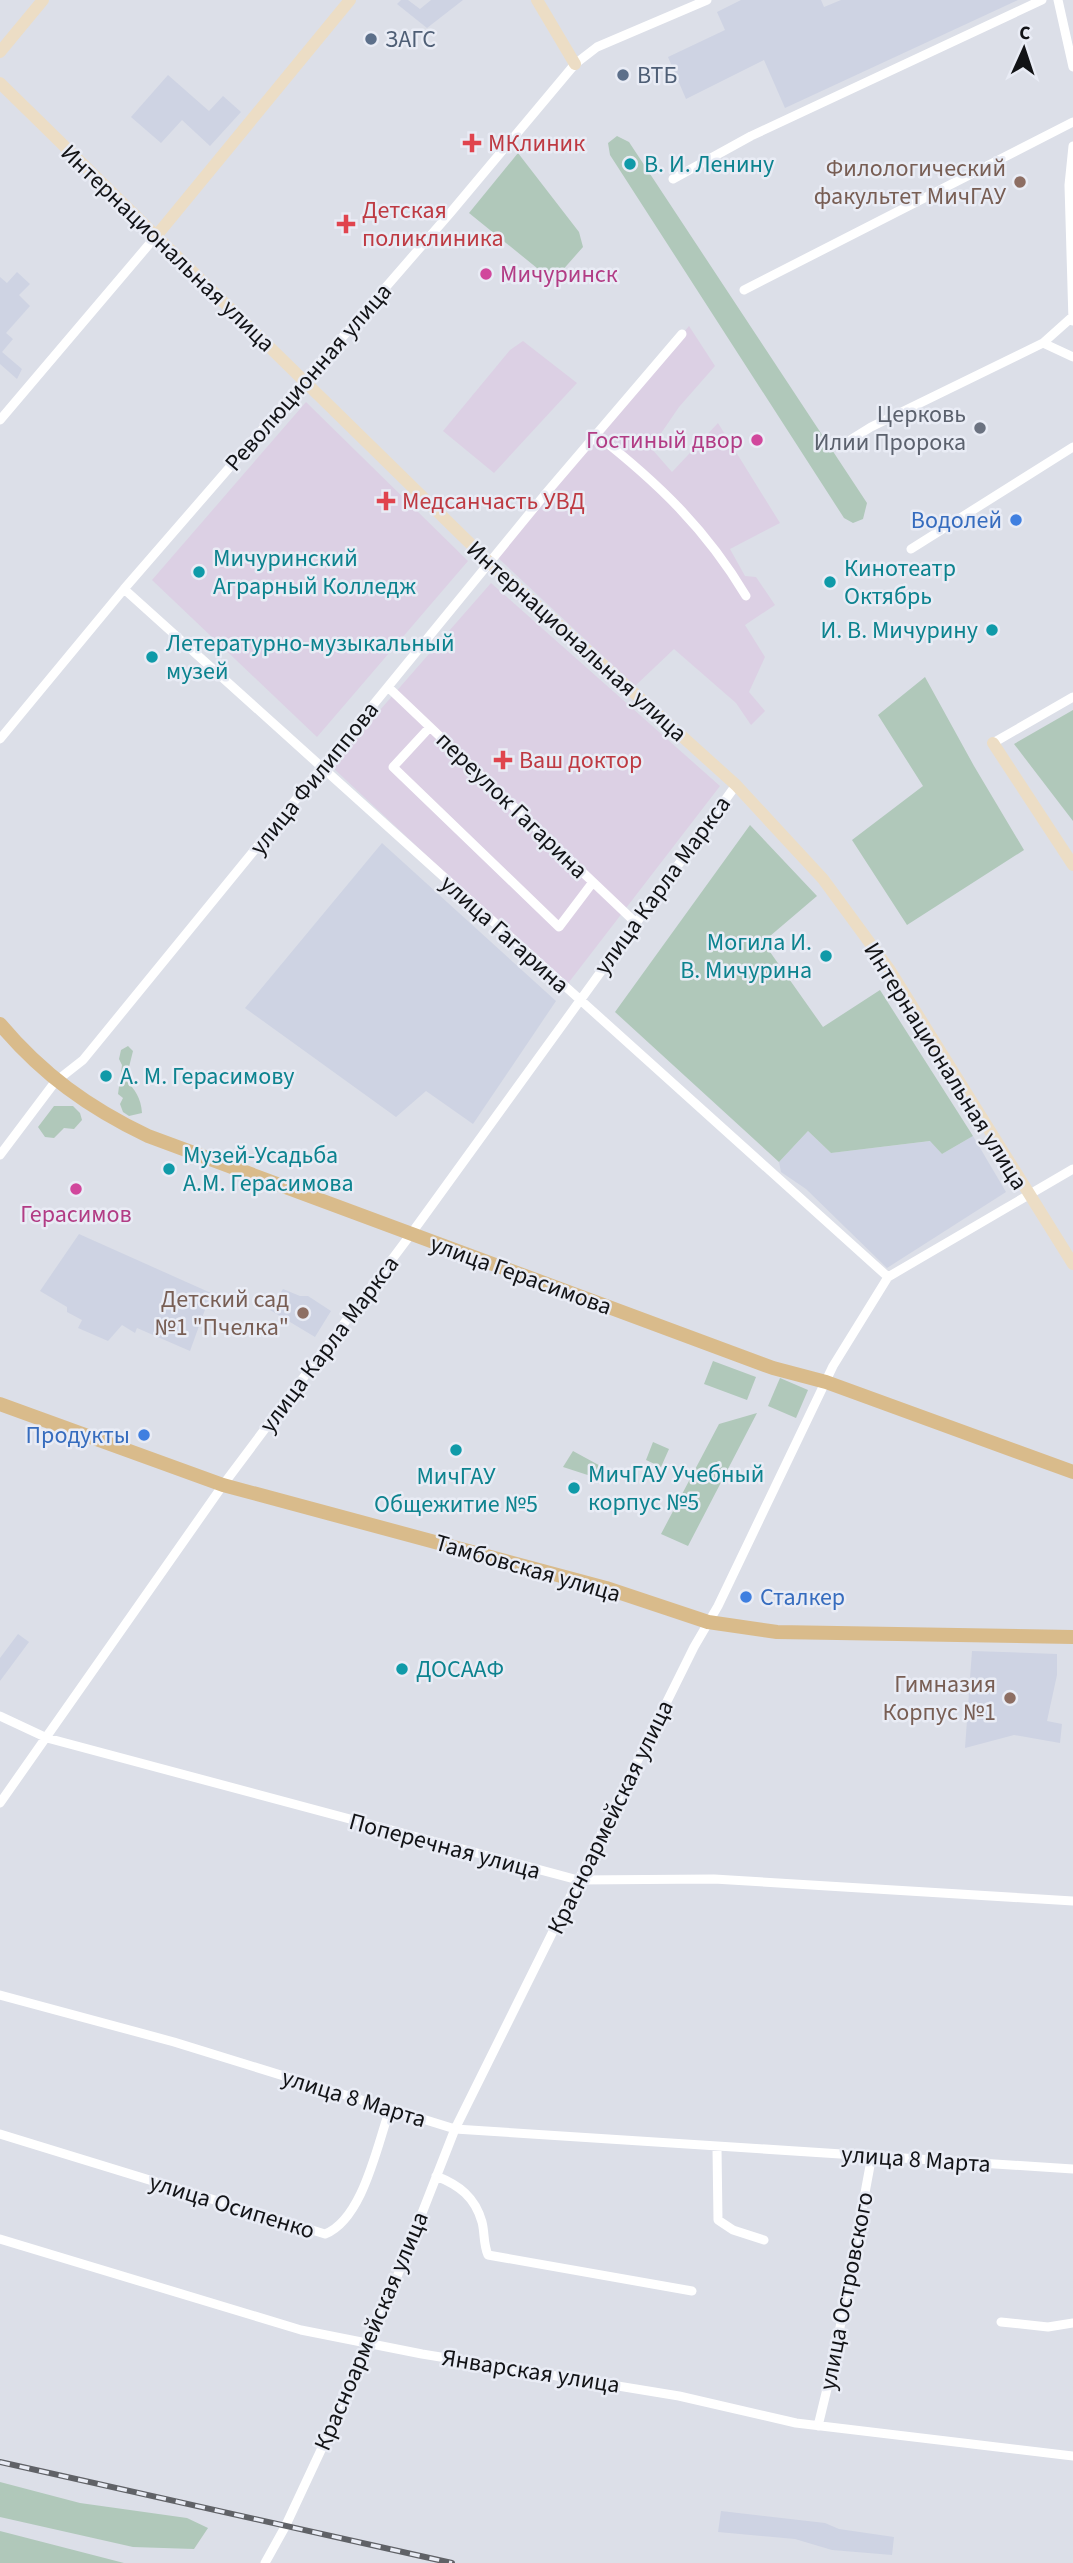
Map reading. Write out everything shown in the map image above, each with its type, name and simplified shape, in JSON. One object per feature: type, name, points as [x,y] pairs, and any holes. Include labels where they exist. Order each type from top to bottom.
[{"type":"main road","points":[[0,52],[43,0]]},
{"type":"main road","points":[[158,235],[350,0]]},
{"type":"main road","points":[[537,0],[575,64]]},
{"type":"main road","name":"Интернациональная улица","points":[[0,83],[490,563],[736,785],[823,880],[889,969],[1073,1264]]},
{"type":"main road","points":[[993,743],[1073,865]]},
{"type":"main road","name":"улица Герасимова","points":[[0,1024],[55,1082],[97,1110],[148,1136],[773,1368],[826,1382],[1073,1472]]},
{"type":"main road","name":"Тамбовская улица","points":[[0,1404],[223,1485],[606,1588],[708,1622],[778,1632],[1073,1637]]},
{"type":"street","name":"Революционная улица","points":[[0,739],[124,589],[575,64],[597,47],[707,0]]},
{"type":"street","points":[[673,179],[751,136],[1042,0]]},
{"type":"street","points":[[1058,0],[1073,67]]},
{"type":"street","points":[[744,290],[1073,122]]},
{"type":"street","points":[[842,445],[871,427],[1043,343],[1072,320],[1069,185],[1073,146]]},
{"type":"street","points":[[0,420],[158,235]]},
{"type":"street","name":"улица Филиппова","points":[[0,1155],[55,1082],[83,1060],[490,563],[682,334]]},
{"type":"street","points":[[1043,343],[1073,357]]},
{"type":"street","points":[[597,435],[651,478],[696,523],[724,559],[746,596]]},
{"type":"street","points":[[911,550],[1073,447]]},
{"type":"street","name":"улица Гагарина","points":[[124,589],[888,1277]]},
{"type":"street","name":"переулок Гагарина","points":[[388,688],[635,922]]},
{"type":"street","points":[[993,743],[1073,696]]},
{"type":"street","points":[[430,727],[393,767],[559,927],[593,882]]},
{"type":"street","name":"улица Карла Маркса","points":[[0,1803],[223,1485],[411,1234],[736,785]]},
{"type":"street","name":"Красноармейская улица","points":[[265,2563],[371,2343],[455,2129],[826,1382],[888,1277],[1073,1168]]},
{"type":"street","name":"Поперечная улица","points":[[0,1716],[47,1738],[578,1881],[714,1879],[1073,1901]]},
{"type":"street","name":"улица 8 Марта","points":[[0,1995],[174,2042],[455,2129],[1073,2169]]},
{"type":"street","name":"улица Осипенко","points":[[0,2134],[325,2234],[333,2231],[353,2209],[390,2109]]},
{"type":"street","points":[[717,2148],[718,2220],[733,2230],[764,2240]]},
{"type":"street","name":"улица Островского","points":[[818,2426],[834,2360],[872,2155]]},
{"type":"street","points":[[436,2176],[456,2184],[467,2193],[482,2224],[482,2242],[488,2255],[692,2291]]},
{"type":"street","name":"Январская улица","points":[[0,2239],[288,2326],[371,2343],[679,2396],[818,2426],[1073,2456]]},
{"type":"street","points":[[1001,2322],[1048,2327],[1073,2323]]},
{"type":"shaded area","points":[[401,0],[408,0],[420,9],[431,0],[463,0],[427,28],[397,4]]},
{"type":"shaded area","points":[[741,0],[821,0],[824,7],[841,0],[1018,0],[785,108],[764,60],[686,99],[668,57],[725,30],[717,12]]},
{"type":"shaded area","points":[[168,75],[209,111],[223,96],[241,112],[210,146],[182,120],[161,143],[131,117]]},
{"type":"shaded area","points":[[17,272],[30,284],[19,295],[30,306],[6,333],[13,339],[2,352],[22,369],[17,379],[0,364],[0,277],[7,283]]},
{"type":"shaded area","points":[[689,326],[715,366],[679,407],[651,448],[672,472],[718,423],[780,523],[730,549],[745,576],[756,577],[775,605],[745,625],[765,657],[749,692],[765,711],[751,725],[736,703],[674,649],[635,686],[496,556]]},
{"type":"shaded area","points":[[523,341],[577,383],[494,473],[443,431],[510,350]]},
{"type":"shaded area","points":[[306,402],[468,561],[317,737],[152,580]]},
{"type":"shaded area","points":[[491,583],[720,786],[566,986],[331,766]]},
{"type":"shaded area","points":[[382,843],[556,1001],[473,1124],[426,1091],[396,1117],[245,1008]]},
{"type":"shaded area","points":[[808,1131],[831,1153],[931,1141],[942,1154],[973,1136],[1006,1192],[887,1268],[806,1189],[781,1172],[779,1162]]},
{"type":"shaded area","points":[[79,1234],[211,1293],[190,1351],[137,1328],[135,1333],[122,1325],[108,1341],[78,1328],[82,1320],[67,1312],[67,1307],[40,1291]]},
{"type":"shaded area","name":"Детский сад №1 \"Пчелка\"","points":[[283,1289],[300,1296],[308,1296],[331,1311],[315,1337],[270,1310]]},
{"type":"shaded area","points":[[18,1634],[29,1642],[0,1681],[0,1658]]},
{"type":"shaded area","name":"Гимназия Корпус №1","points":[[972,1651],[1057,1654],[1057,1675],[1047,1721],[1062,1724],[1060,1743],[1014,1735],[965,1748]]},
{"type":"shaded area","points":[[721,2511],[825,2523],[839,2529],[894,2537],[892,2555],[832,2550],[795,2539],[718,2532]]},
{"type":"green space","points":[[617,136],[629,142],[867,503],[863,519],[853,523],[844,518],[610,155],[608,143]]},
{"type":"green space","points":[[518,153],[579,232],[583,247],[553,281],[469,213]]},
{"type":"green space","points":[[925,677],[1024,850],[907,925],[852,840],[923,786],[878,715]]},
{"type":"green space","points":[[1073,710],[1073,821],[1014,744]]},
{"type":"green space","points":[[750,825],[817,896],[763,942],[823,1027],[880,990],[973,1136],[942,1154],[930,1141],[831,1153],[808,1131],[779,1162],[615,1012]]},
{"type":"green space","points":[[128,1046],[133,1051],[126,1079],[139,1098],[142,1113],[129,1116],[123,1112],[120,1104],[123,1098],[118,1094],[122,1065],[119,1059],[121,1050]]},
{"type":"green space","points":[[54,1106],[73,1106],[80,1113],[82,1120],[74,1129],[64,1128],[54,1138],[45,1137],[38,1127]]},
{"type":"green space","points":[[713,1361],[756,1377],[747,1400],[704,1384]]},
{"type":"green space","points":[[780,1378],[808,1390],[796,1418],[768,1406]]},
{"type":"green space","points":[[757,1413],[688,1546],[661,1534],[719,1424]]},
{"type":"green space","points":[[653,1442],[669,1449],[661,1467],[646,1460]]},
{"type":"green space","points":[[573,1451],[606,1469],[600,1479],[563,1467]]},
{"type":"green space","points":[[0,2482],[80,2503],[187,2518],[208,2528],[194,2549],[133,2547],[0,2517]]},
{"type":"green space","points":[[0,2531],[124,2563],[0,2563]]},
{"type":"railway","points":[[0,2462],[452,2563]]},
{"type":"place","name":"ЗАГС","points":[[371,39]]},
{"type":"place","name":"ВТБ","points":[[623,75]]},
{"type":"place","name":"МКлиник","points":[[472,143]]},
{"type":"place","name":"В. И. Ленину","points":[[630,164]]},
{"type":"place","name":"Филологический факультет МичГАУ","points":[[1020,182]]},
{"type":"place","name":"Детская поликлиника","points":[[346,224]]},
{"type":"place","name":"Мичуринск","points":[[486,274]]},
{"type":"place","name":"Церковь Илии Пророка","points":[[980,428]]},
{"type":"place","name":"Гостиный двор","points":[[757,440]]},
{"type":"place","name":"Медсанчасть УВД","points":[[386,501]]},
{"type":"place","name":"Водолей","points":[[1016,520]]},
{"type":"place","name":"Мичуринский Аграрный Колледж","points":[[199,572]]},
{"type":"place","name":"Кинотеатр Октябрь","points":[[830,582]]},
{"type":"place","name":"И. В. Мичурину","points":[[992,630]]},
{"type":"place","name":"Летературно-музыкальный музей","points":[[152,657]]},
{"type":"place","name":"Ваш доктор","points":[[503,760]]},
{"type":"place","name":"Могила И. В. Мичурина","points":[[826,956]]},
{"type":"place","name":"А. М. Герасимову","points":[[106,1076]]},
{"type":"place","name":"Музей-Усадьба А.М. Герасимова","points":[[169,1169]]},
{"type":"place","name":"Герасимов","points":[[76,1189]]},
{"type":"place","name":"Детский сад №1 \"Пчелка\"","points":[[303,1313]]},
{"type":"place","name":"Продукты","points":[[144,1435]]},
{"type":"place","name":"МичГАУ Общежитие №5","points":[[456,1450]]},
{"type":"place","name":"МичГАУ Учебный корпус №5","points":[[574,1488]]},
{"type":"place","name":"Сталкер","points":[[746,1597]]},
{"type":"place","name":"ДОСААФ","points":[[402,1669]]},
{"type":"place","name":"Гимназия Корпус №1","points":[[1010,1698]]}]
